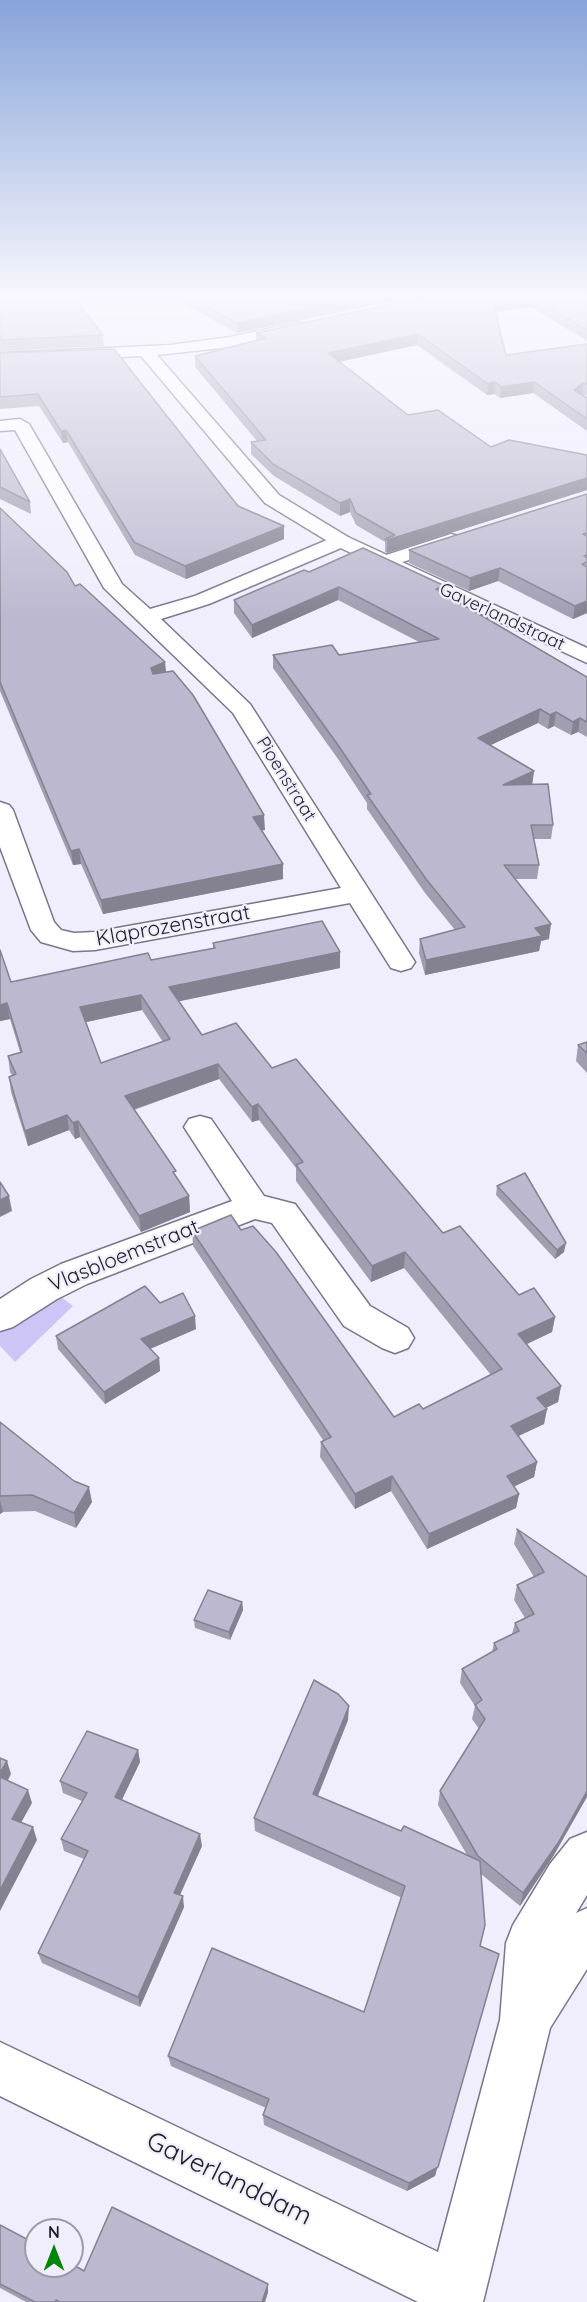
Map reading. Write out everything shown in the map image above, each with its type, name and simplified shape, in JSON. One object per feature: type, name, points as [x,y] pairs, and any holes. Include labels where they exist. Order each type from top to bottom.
[{"type":"street","name":"Gaverlandstraat","points":[[191,404],[272,499],[341,541],[587,656]]},
{"type":"street","name":"Pioenstraat","points":[[0,426],[20,424],[114,588],[242,709],[401,962]]},
{"type":"street","points":[[384,562],[464,536]]},
{"type":"street","points":[[146,617],[202,600],[341,541]]},
{"type":"street","name":"Klaprozenstraat","points":[[0,810],[41,924],[51,936],[73,942],[95,941],[359,893]]},
{"type":"street","points":[[200,1127],[253,1206],[283,1213],[357,1316],[395,1338]]},
{"type":"street","name":"Vlasbloemstraat","points":[[0,1317],[44,1289],[74,1274],[253,1206]]},
{"type":"street","points":[[456,2296],[526,2020],[531,1942],[567,1881],[587,1856]]},
{"type":"street","points":[[526,2020],[566,1954],[587,1933]]},
{"type":"street","name":"Gaverlanddam","points":[[0,2068],[456,2296]]},
{"type":"shaded area","points":[[57,1294],[73,1306],[15,1362],[0,1346],[0,1332]]},
{"type":"building","points":[[44,404],[158,404],[238,506],[284,526],[185,566],[134,542],[66,430],[61,431]]},
{"type":"building","points":[[236,404],[394,404],[408,415],[438,410],[491,447],[509,440],[587,455],[587,478],[387,540],[385,539],[395,535],[356,513],[350,499],[340,503],[273,464],[251,442],[266,440]]},
{"type":"building","points":[[566,404],[587,404],[587,419]]},
{"type":"building","points":[[0,449],[30,502],[0,487]]},
{"type":"building","points":[[587,494],[587,533],[583,534],[587,536],[587,555],[584,556],[587,562],[582,564],[587,567],[587,601],[575,606],[500,568],[470,578],[409,550]]},
{"type":"building","points":[[0,508],[67,572],[75,586],[80,584],[165,662],[151,668],[153,674],[173,671],[193,695],[264,815],[253,817],[283,864],[101,900],[79,849],[71,851],[0,682]]},
{"type":"building","points":[[363,548],[445,586],[436,589],[587,677],[587,722],[580,718],[573,722],[556,712],[550,715],[540,709],[478,738],[534,771],[503,785],[548,784],[553,825],[531,825],[539,865],[504,865],[551,924],[535,928],[542,936],[426,960],[420,939],[465,927],[426,879],[367,795],[371,794],[338,745],[273,655],[332,645],[339,655],[439,639],[339,587],[252,625],[234,600],[304,570],[309,572]]},
{"type":"building","points":[[322,921],[340,952],[169,987],[202,1035],[236,1023],[272,1068],[296,1059],[443,1233],[460,1226],[519,1295],[534,1288],[555,1317],[518,1334],[561,1386],[537,1398],[547,1409],[511,1426],[537,1462],[507,1476],[519,1494],[429,1534],[392,1476],[355,1494],[321,1442],[331,1437],[192,1231],[231,1215],[241,1230],[253,1226],[276,1252],[394,1417],[419,1404],[423,1409],[502,1369],[405,1252],[372,1266],[296,1165],[303,1162],[258,1104],[252,1107],[218,1064],[125,1096],[176,1171],[173,1172],[189,1196],[139,1216],[78,1121],[73,1123],[67,1115],[25,1131],[9,1077],[16,1074],[8,1056],[22,1052],[7,1003],[0,1005],[0,950],[11,982],[148,953],[151,960],[215,948],[213,943]],"holes":[[[141,995],[170,1039],[101,1063],[80,1007]]]},
{"type":"building","points":[[587,1042],[587,1053],[578,1045]]},
{"type":"building","points":[[525,1173],[566,1243],[557,1250],[497,1186]]},
{"type":"building","points":[[0,1182],[9,1196],[0,1200]]},
{"type":"building","points":[[145,1286],[160,1303],[183,1293],[195,1316],[141,1339],[159,1358],[104,1392],[56,1336]]},
{"type":"building","points":[[0,1422],[74,1481],[89,1487],[74,1513],[32,1495],[0,1496]]},
{"type":"building","points":[[517,1529],[587,1577],[587,1791],[558,1843],[523,1893],[478,1856],[440,1791],[485,1719],[475,1705],[482,1700],[462,1669],[497,1649],[494,1643],[519,1631],[515,1623],[534,1614],[517,1585],[544,1572]]},
{"type":"building","points":[[208,1590],[242,1602],[229,1632],[194,1620]]},
{"type":"building","points":[[314,1680],[338,1694],[349,1706],[313,1794],[401,1831],[404,1826],[480,1861],[485,1925],[480,1946],[499,1954],[438,2167],[409,2183],[263,2115],[269,2099],[168,2056],[212,1948],[364,2012],[405,1886],[254,1818]]},
{"type":"building","points":[[87,1731],[138,1750],[115,1797],[200,1834],[174,1893],[183,1896],[138,1997],[38,1953],[88,1851],[61,1839],[87,1793],[60,1781]]},
{"type":"building","points":[[0,1758],[7,1761],[0,1773]]},
{"type":"building","points":[[0,1777],[28,1790],[12,1819],[33,1827],[0,1890]]},
{"type":"building","points":[[112,2207],[268,2284],[262,2302],[60,2302],[56,2300],[55,2302],[35,2302],[0,2284],[0,2225],[24,2238],[24,2278],[84,2278],[84,2271]]}]
